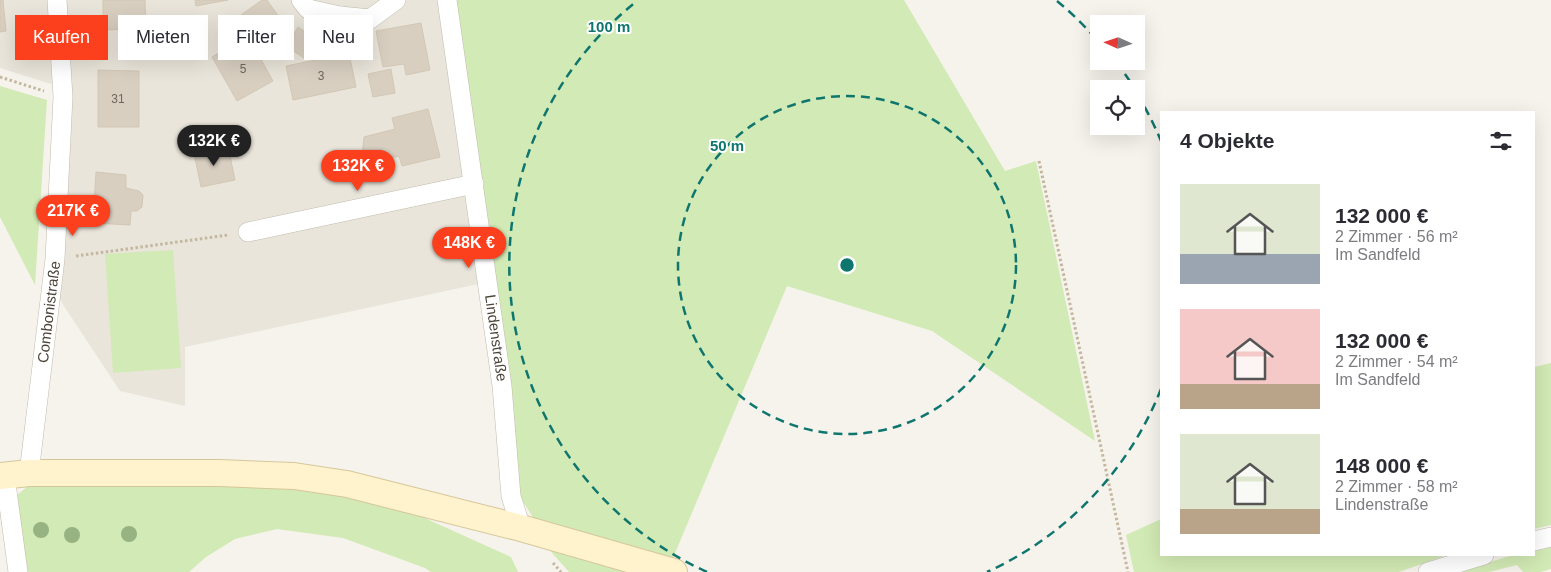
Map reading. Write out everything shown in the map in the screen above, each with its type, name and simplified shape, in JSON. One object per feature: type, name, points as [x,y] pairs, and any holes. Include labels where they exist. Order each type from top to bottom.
[{"type":"main road","points":[[11,475],[220,473],[294,476],[347,484],[521,528],[674,572]]},
{"type":"street","name":"Combonistraße","points":[[18,572],[11,475],[55,259],[63,97],[57,0]]},
{"type":"street","points":[[301,0],[308,9],[340,16],[370,19],[396,0]]},
{"type":"street","name":"Lindenstraße","points":[[448,0],[502,386],[510,496],[521,528]]},
{"type":"street","points":[[248,232],[474,184]]},
{"type":"street","points":[[1535,541],[1551,537]]},
{"type":"street","points":[[1428,572],[1481,556]]},
{"type":"path","points":[[0,77],[63,97]]},
{"type":"path","points":[[1039,161],[1128,572]]},
{"type":"path","points":[[55,259],[248,232]]},
{"type":"shaded area","points":[[0,0],[442,0],[483,283],[185,347],[185,406],[120,391],[56,294],[67,89],[0,68]]},
{"type":"green space","points":[[456,0],[904,0],[1005,171],[1036,161],[1095,441],[932,331],[787,286],[673,558],[538,525],[520,497]]},
{"type":"green space","points":[[0,86],[47,100],[35,285],[0,217]]},
{"type":"green space","points":[[173,250],[181,368],[113,373],[105,254]]},
{"type":"green space","points":[[1551,363],[1551,525],[1535,529],[1535,367]]},
{"type":"green space","points":[[224,482],[305,486],[398,506],[511,557],[518,572],[431,572],[425,568],[343,538],[277,529],[235,539],[206,557],[189,572],[24,572],[16,496],[28,486]]},
{"type":"green space","points":[[1160,519],[1160,556],[1444,556],[1399,572],[1134,572],[1126,535]]},
{"type":"green space","points":[[545,545],[638,572],[569,572]]},
{"type":"green space","points":[[1551,546],[1551,569],[1541,572],[1523,572],[1517,565],[1489,572],[1457,572],[1510,556],[1535,556],[1535,550]]},
{"type":"building","points":[[0,0],[3,0],[6,31],[0,32]]},
{"type":"building","points":[[103,0],[145,0],[146,15],[118,15],[118,30],[108,30],[108,15],[103,15]]},
{"type":"building","points":[[195,0],[228,0],[196,6]]},
{"type":"building","points":[[262,0],[267,0],[278,15],[241,15]]},
{"type":"building","points":[[421,23],[430,70],[406,75],[404,64],[383,67],[376,31]]},
{"type":"building","points":[[298,27],[304,31],[304,58],[294,51],[294,33]]},
{"type":"building","points":[[218,54],[218,60],[261,60],[273,81],[237,101],[212,57]]},
{"type":"building","points":[[315,60],[350,60],[356,87],[293,100],[286,66]]},
{"type":"building","points":[[391,69],[395,93],[373,97],[368,74]]},
{"type":"building","points":[[98,70],[139,71],[139,127],[98,127]]},
{"type":"building","points":[[428,109],[440,157],[402,166],[399,156],[361,165],[364,137],[395,129],[392,118]]},
{"type":"building","points":[[228,146],[235,180],[201,187],[194,153]]},
{"type":"building","points":[[96,172],[126,175],[126,188],[139,191],[143,195],[142,207],[137,211],[131,211],[130,225],[93,223]]}]
